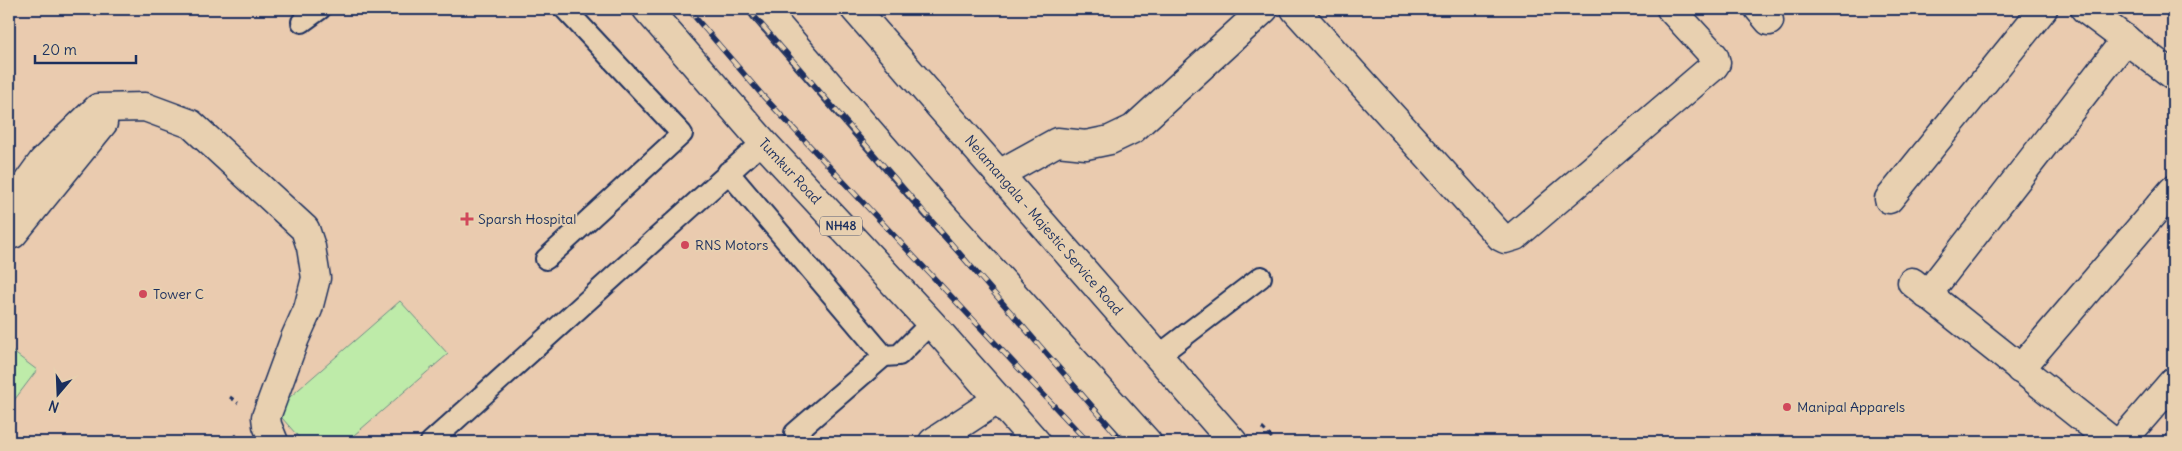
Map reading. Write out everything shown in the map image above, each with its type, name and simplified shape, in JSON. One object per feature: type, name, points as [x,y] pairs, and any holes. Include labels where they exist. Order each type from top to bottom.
[{"type":"main road","name":"Tumkur Road","points":[[647,9],[763,142],[931,323],[1036,442]]},
{"type":"main road","points":[[763,9],[932,205],[1147,442]]},
{"type":"main road","points":[[999,174],[1057,142],[1086,145],[1122,136],[1133,129],[1264,9]]},
{"type":"main road","points":[[1295,9],[1501,237],[1505,239],[1515,236],[1714,66],[1716,63],[1714,56],[1671,9]]},
{"type":"main road","points":[[1889,199],[2043,9]]},
{"type":"main road","points":[[2085,9],[2173,75]]},
{"type":"main road","name":"Nelamangala - Majestic Service Road","points":[[862,11],[999,174],[1233,442]]},
{"type":"main road","points":[[2113,442],[1919,288],[2126,39]]},
{"type":"main road","points":[[11,221],[42,161],[98,108],[145,107],[191,124],[305,229],[311,247],[316,278],[308,309],[295,338],[266,417],[266,425],[274,442]]},
{"type":"main road","points":[[2020,369],[2173,190]]},
{"type":"main road","points":[[2121,442],[2173,382]]},
{"type":"main road","points":[[933,442],[997,400]]},
{"type":"main road","points":[[968,442],[997,400]]},
{"type":"lane","points":[[302,22],[320,9]]},
{"type":"lane","points":[[546,259],[682,134],[565,9]]},
{"type":"lane","points":[[431,442],[763,142]]},
{"type":"lane","points":[[728,172],[884,356]]},
{"type":"lane","points":[[1158,356],[1261,277]]},
{"type":"lane","points":[[795,433],[884,356],[899,355],[931,323]]},
{"type":"path","points":[[230,397],[237,402]]},
{"type":"green space","points":[[400,301],[448,354],[346,442],[303,442],[275,410]]},
{"type":"green space","points":[[9,349],[37,370],[9,407]]},
{"type":"railway","points":[[688,9],[763,96],[1088,442]]},
{"type":"railway","points":[[748,9],[1123,442]]},
{"type":"place","name":"Sparsh Hospital","points":[[467,219]]},
{"type":"place","name":"RNS Motors","points":[[685,245]]},
{"type":"place","name":"Tower C","points":[[143,294]]},
{"type":"place","name":"Manipal Apparels","points":[[1787,407]]}]
